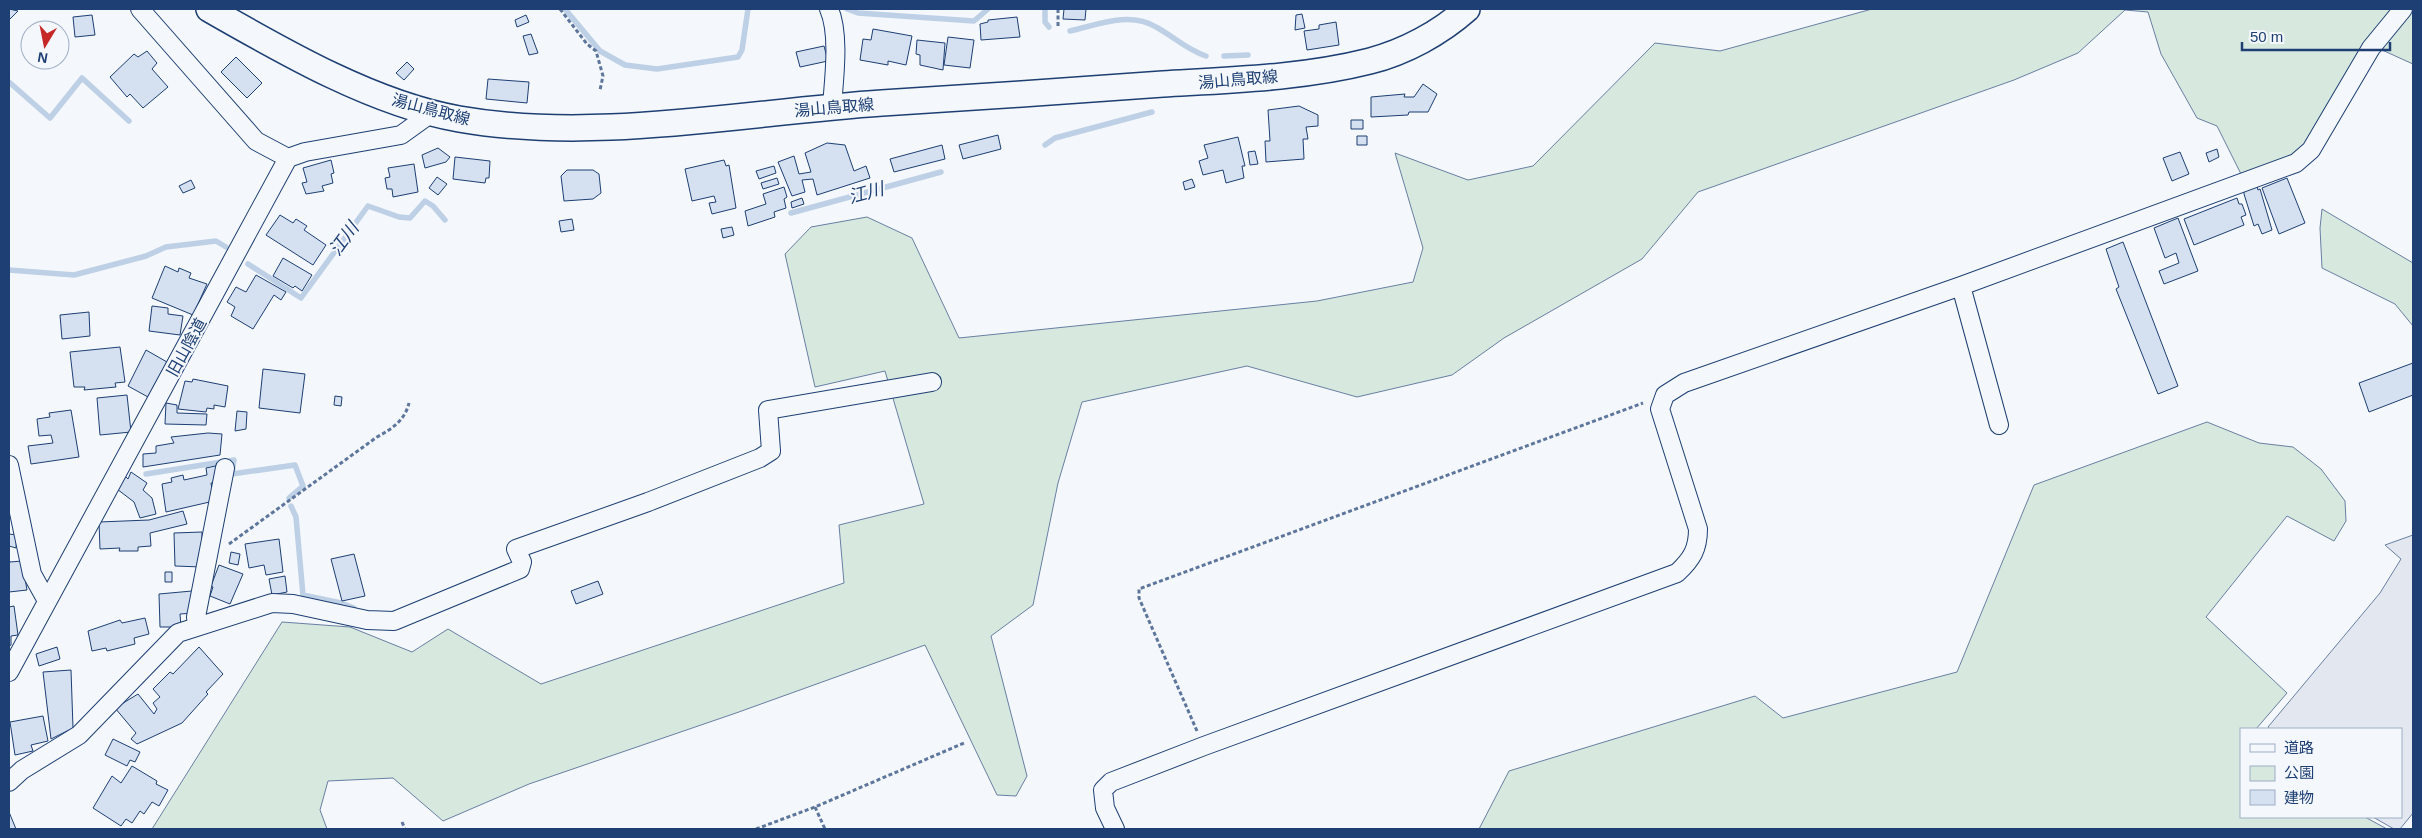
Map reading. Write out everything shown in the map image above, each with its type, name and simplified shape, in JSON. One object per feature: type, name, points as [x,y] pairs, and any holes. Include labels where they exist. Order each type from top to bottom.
[{"type":"main road","name":"湯山鳥取線","points":[[210,9],[308,64],[361,87],[433,112],[456,118],[512,125],[581,126],[669,122],[832,106],[1213,81],[1315,72],[1374,60],[1398,52],[1440,30],[1467,9]]},
{"type":"street","points":[[140,9],[256,141],[288,158],[313,151],[401,134],[433,112]]},
{"type":"street","points":[[829,9],[833,32],[834,58],[832,106]]},
{"type":"street","points":[[1115,829],[1105,808],[1103,790],[1112,782],[1204,746],[1677,573],[1691,560],[1698,544],[1698,529],[1660,409],[1665,395],[1684,383],[1961,286],[2296,163],[2311,150],[2371,48],[2403,9]]},
{"type":"street","name":"旧山陰道","points":[[9,672],[209,307],[288,158]]},
{"type":"street","points":[[1961,286],[1999,425]]},
{"type":"street","points":[[9,782],[22,770],[79,734],[169,640],[178,633],[272,603],[293,604],[367,620],[394,621],[520,569],[522,562],[516,549],[648,502],[760,458],[771,451],[768,410],[932,382]]},
{"type":"street","points":[[9,465],[32,574],[47,601]]},
{"type":"street","points":[[197,626],[196,617],[206,561],[226,468]]},
{"type":"path","points":[[560,9],[587,44],[596,51],[603,76],[600,90]]},
{"type":"path","points":[[1058,9],[1058,26]]},
{"type":"path","points":[[1204,746],[1139,598],[1139,590],[1665,395]]},
{"type":"path","points":[[206,561],[377,437],[394,428],[407,412],[409,403]]},
{"type":"path","points":[[756,829],[815,807],[964,743]]},
{"type":"path","points":[[815,807],[825,829]]},
{"type":"path","points":[[402,822],[405,829]]},
{"type":"green space","points":[[1872,9],[2394,9],[2309,144],[2291,158],[2242,176],[2217,126],[2197,118],[2161,54],[2148,12],[2125,10],[2078,53],[2014,80],[1698,192],[1642,259],[1504,338],[1452,375],[1357,397],[1247,366],[1082,402],[1058,483],[1033,605],[991,636],[1027,776],[1016,796],[997,795],[925,645],[736,713],[529,784],[443,821],[393,778],[328,781],[320,810],[327,829],[152,829],[282,622],[350,627],[412,652],[448,629],[541,684],[844,583],[839,525],[924,504],[885,371],[815,387],[785,254],[811,227],[867,217],[912,238],[959,338],[1317,301],[1413,282],[1423,248],[1395,153],[1468,180],[1533,166],[1655,43],[1720,51]]},
{"type":"green space","points":[[2413,9],[2413,64],[2382,50],[2399,20]]},
{"type":"green space","points":[[2322,209],[2413,263],[2413,326],[2395,304],[2322,268],[2320,228]]},
{"type":"green space","points":[[2207,422],[2259,443],[2293,447],[2321,469],[2345,501],[2346,521],[2334,541],[2287,516],[2206,617],[2287,693],[2257,728],[2240,728],[2240,818],[2367,818],[2387,829],[1479,829],[1509,771],[1755,696],[1783,718],[1957,672],[2034,485]]},
{"type":"shaded area","points":[[2413,535],[2413,813],[2400,829],[2394,829],[2375,818],[2402,818],[2402,728],[2268,727],[2380,593],[2401,559],[2385,545]]},
{"type":"building","points":[[9,9],[18,11],[10,19],[9,18]]},
{"type":"building","points":[[1064,9],[1086,9],[1085,20],[1063,19]]},
{"type":"building","points":[[1302,14],[1305,28],[1295,30],[1296,15]]},
{"type":"building","points":[[92,15],[95,35],[75,37],[73,17]]},
{"type":"building","points":[[526,15],[529,22],[517,27],[515,20]]},
{"type":"building","points":[[1017,17],[1020,37],[981,40],[980,24],[988,22],[988,20]]},
{"type":"building","points":[[1336,22],[1339,45],[1307,50],[1304,31],[1319,29],[1319,25]]},
{"type":"building","points":[[873,29],[912,36],[906,65],[888,61],[888,65],[860,60],[863,39],[871,40]]},
{"type":"building","points":[[531,34],[538,53],[529,55],[523,36]]},
{"type":"building","points":[[948,37],[974,40],[970,68],[944,65]]},
{"type":"building","points":[[917,40],[945,43],[943,70],[920,65],[920,55],[916,54]]},
{"type":"building","points":[[824,46],[828,61],[800,67],[796,52]]},
{"type":"building","points":[[147,51],[157,63],[152,69],[168,87],[143,108],[130,94],[127,97],[110,77],[134,54],[138,57]]},
{"type":"building","points":[[236,57],[262,83],[247,98],[221,72]]},
{"type":"building","points":[[407,62],[414,69],[404,80],[396,73]]},
{"type":"building","points":[[488,79],[529,82],[527,103],[486,99]]},
{"type":"building","points":[[1423,84],[1437,94],[1428,112],[1409,112],[1408,115],[1371,117],[1371,97],[1405,94],[1404,97],[1414,97]]},
{"type":"building","points":[[1299,106],[1318,115],[1318,126],[1306,127],[1308,139],[1303,139],[1304,159],[1266,162],[1265,141],[1270,141],[1268,110]]},
{"type":"building","points":[[1351,120],[1363,120],[1363,129],[1351,129]]},
{"type":"building","points":[[998,135],[1001,149],[963,159],[959,145]]},
{"type":"building","points":[[1357,136],[1367,136],[1367,145],[1357,145]]},
{"type":"building","points":[[1238,137],[1245,166],[1242,166],[1244,178],[1226,183],[1223,170],[1203,175],[1199,161],[1208,158],[1204,145]]},
{"type":"building","points":[[827,143],[845,145],[854,171],[866,166],[870,178],[817,195],[813,179],[802,180],[805,192],[792,196],[778,162],[794,156],[799,174],[811,172],[805,153]]},
{"type":"building","points":[[942,145],[945,159],[894,172],[890,159]]},
{"type":"building","points":[[438,148],[450,157],[446,162],[425,168],[422,155]]},
{"type":"building","points":[[2217,149],[2219,157],[2209,162],[2206,153]]},
{"type":"building","points":[[1255,151],[1258,164],[1250,165],[1248,152]]},
{"type":"building","points":[[2180,152],[2189,174],[2172,181],[2163,158]]},
{"type":"building","points":[[455,157],[490,161],[489,178],[486,178],[485,183],[453,179]]},
{"type":"building","points":[[331,160],[334,173],[331,174],[333,183],[322,186],[324,191],[306,194],[302,183],[307,182],[303,168]]},
{"type":"building","points":[[724,160],[726,166],[729,165],[736,208],[712,214],[709,203],[716,202],[714,196],[692,201],[685,169]]},
{"type":"building","points":[[414,164],[418,192],[393,197],[392,189],[387,189],[385,178],[390,177],[388,168]]},
{"type":"building","points":[[774,166],[776,173],[759,179],[756,171]]},
{"type":"building","points":[[567,170],[593,170],[599,174],[601,193],[593,199],[564,201],[561,176]]},
{"type":"building","points":[[437,177],[447,184],[438,195],[429,188]]},
{"type":"building","points":[[777,178],[779,184],[763,189],[761,183]]},
{"type":"building","points":[[2287,178],[2305,223],[2279,234],[2262,188]]},
{"type":"building","points":[[1192,179],[1195,187],[1185,190],[1183,182]]},
{"type":"building","points":[[191,180],[195,188],[183,193],[179,186]]},
{"type":"building","points":[[2257,186],[2258,190],[2260,189],[2272,230],[2262,234],[2258,224],[2254,226],[2244,194],[2244,191]]},
{"type":"building","points":[[784,187],[787,197],[784,199],[786,208],[774,212],[775,217],[748,226],[745,211],[766,204],[763,194]]},
{"type":"building","points":[[802,198],[804,204],[792,208],[791,202]]},
{"type":"building","points":[[2237,198],[2239,204],[2242,204],[2246,215],[2241,217],[2244,225],[2194,245],[2184,219]]},
{"type":"building","points":[[280,215],[293,223],[296,219],[307,226],[304,230],[326,245],[313,265],[266,235]]},
{"type":"building","points":[[2178,218],[2198,271],[2164,284],[2159,271],[2179,263],[2176,253],[2165,258],[2154,228]]},
{"type":"building","points":[[572,219],[574,230],[561,232],[559,221]]},
{"type":"building","points":[[732,227],[734,235],[723,238],[721,229]]},
{"type":"building","points":[[2123,242],[2178,386],[2158,394],[2116,289],[2119,287],[2106,249]]},
{"type":"building","points":[[283,258],[312,275],[302,291],[273,276]]},
{"type":"building","points":[[165,266],[178,272],[179,268],[191,273],[189,278],[207,284],[193,315],[152,298]]},
{"type":"building","points":[[256,275],[286,292],[281,300],[274,295],[253,329],[231,316],[235,307],[227,302],[236,287],[246,292]]},
{"type":"building","points":[[152,306],[168,308],[168,314],[183,316],[180,335],[149,331]]},
{"type":"building","points":[[89,312],[90,336],[62,339],[60,315]]},
{"type":"building","points":[[120,347],[125,382],[115,383],[116,387],[84,390],[85,387],[74,387],[70,352]]},
{"type":"building","points":[[146,350],[167,362],[148,397],[128,386]]},
{"type":"building","points":[[2413,363],[2413,395],[2369,412],[2359,383]]},
{"type":"building","points":[[263,369],[305,374],[300,413],[259,408]]},
{"type":"building","points":[[193,379],[228,386],[225,407],[214,405],[214,409],[207,408],[206,412],[178,409],[185,381],[192,382]]},
{"type":"building","points":[[127,395],[131,432],[100,435],[97,398]]},
{"type":"building","points":[[335,396],[342,397],[341,406],[334,405]]},
{"type":"building","points":[[166,403],[177,405],[177,413],[207,414],[206,425],[165,424]]},
{"type":"building","points":[[71,410],[79,457],[31,464],[28,446],[53,443],[51,435],[39,436],[37,419],[50,417],[49,413]]},
{"type":"building","points":[[237,411],[247,412],[246,429],[235,431]]},
{"type":"building","points":[[208,433],[222,434],[220,455],[143,467],[143,454],[156,453],[156,446],[174,443],[171,437]]},
{"type":"building","points":[[220,465],[217,482],[211,483],[214,501],[166,512],[162,484],[172,482],[171,478],[183,475],[184,480],[207,475],[206,468]]},
{"type":"building","points":[[131,472],[147,483],[143,490],[152,498],[156,514],[140,518],[134,502],[117,489],[125,476],[128,479]]},
{"type":"building","points":[[183,511],[187,524],[150,533],[151,546],[138,547],[138,551],[119,551],[120,548],[100,549],[99,522],[149,520]]},
{"type":"building","points":[[202,532],[202,567],[175,566],[174,533]]},
{"type":"building","points":[[9,534],[17,535],[16,548],[9,546]]},
{"type":"building","points":[[279,539],[283,572],[266,575],[264,565],[249,568],[245,544]]},
{"type":"building","points":[[231,552],[240,554],[238,565],[229,563]]},
{"type":"building","points":[[354,554],[365,596],[342,601],[331,559]]},
{"type":"building","points":[[9,559],[10,562],[22,561],[27,590],[9,592]]},
{"type":"building","points":[[219,565],[243,574],[230,604],[210,596],[213,587],[211,586]]},
{"type":"building","points":[[165,572],[172,572],[172,582],[165,582]]},
{"type":"building","points":[[285,576],[287,592],[272,595],[269,579]]},
{"type":"building","points":[[598,581],[603,594],[576,604],[571,591]]},
{"type":"building","points":[[192,591],[194,613],[180,614],[181,627],[160,627],[159,594]]},
{"type":"building","points":[[14,606],[18,635],[11,636],[11,645],[9,646],[9,607]]},
{"type":"building","points":[[145,618],[149,634],[134,638],[135,644],[107,651],[106,648],[92,651],[88,631],[120,620],[122,623]]},
{"type":"building","points":[[57,647],[60,659],[39,666],[36,654]]},
{"type":"building","points":[[199,647],[223,674],[182,723],[137,744],[131,739],[136,733],[115,708],[138,694],[154,714],[157,709],[153,703],[160,697],[153,689],[170,672],[173,674]]},
{"type":"building","points":[[71,670],[73,728],[51,739],[43,672]]},
{"type":"building","points":[[43,716],[48,741],[31,745],[33,751],[15,755],[10,722]]},
{"type":"building","points":[[113,739],[140,752],[135,762],[130,760],[127,766],[105,755]]},
{"type":"building","points":[[132,766],[157,781],[156,784],[168,790],[159,806],[152,802],[144,814],[140,811],[132,823],[126,819],[121,826],[93,808],[112,776],[121,783]]},
{"type":"building","points":[[9,812],[16,829],[9,829]]},
{"type":"waterway","points":[[565,9],[600,51],[625,65],[657,69],[738,57],[742,50],[748,9]]},
{"type":"waterway","points":[[847,9],[858,13],[974,21],[988,9]]},
{"type":"waterway","points":[[1045,9],[1045,22],[1049,27]]},
{"type":"waterway","points":[[1070,31],[1113,21],[1135,20],[1146,22],[1206,56]]},
{"type":"waterway","points":[[1224,56],[1248,55]]},
{"type":"waterway","points":[[9,82],[50,118],[82,78],[129,121]]},
{"type":"waterway","name":"江川","points":[[1045,145],[1055,138],[1152,112]]},
{"type":"waterway","name":"江川","points":[[791,213],[941,172]]},
{"type":"waterway","name":"江川","points":[[248,264],[301,298],[368,206],[399,217],[410,218],[425,201],[433,206],[445,220]]},
{"type":"waterway","name":"江川","points":[[9,270],[74,275],[146,256],[166,247],[216,241],[226,247]]},
{"type":"waterway","points":[[146,474],[234,460],[232,474],[295,465],[303,486],[289,498]]},
{"type":"waterway","points":[[291,506],[296,517],[303,595],[341,603],[354,608]]}]
